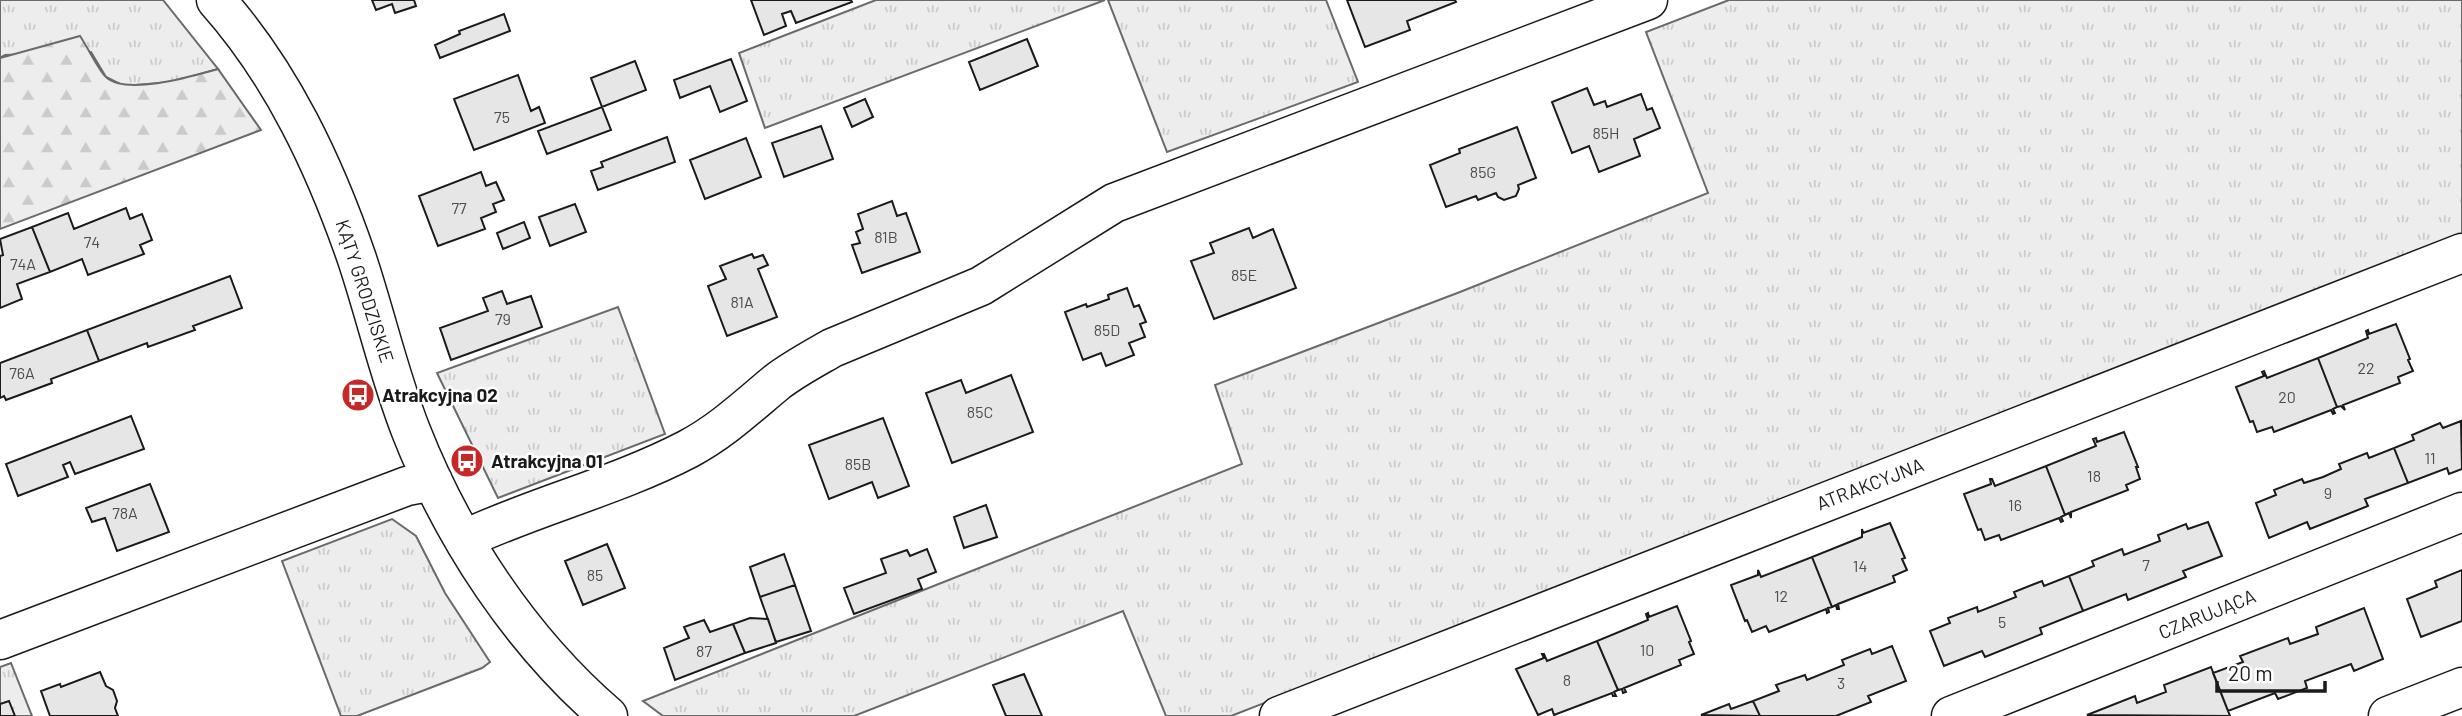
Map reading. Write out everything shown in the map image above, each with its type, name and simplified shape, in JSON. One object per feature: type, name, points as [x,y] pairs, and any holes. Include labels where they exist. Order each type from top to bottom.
[{"type":"street","name":"KĄTY GRODZISKIE","points":[[216,0],[272,73],[303,128],[349,236],[410,428],[433,481],[465,539],[518,622],[590,701],[608,716]]},
{"type":"street","points":[[465,539],[660,463],[691,447],[725,427],[780,380],[808,361],[832,348],[981,286],[1114,203],[1648,0]]},
{"type":"street","name":"ATRAKCYJNA","points":[[1279,716],[2462,253]]},
{"type":"street","points":[[0,640],[407,486],[433,481]]},
{"type":"street","name":"CZARUJĄCA","points":[[1951,716],[2462,512]]},
{"type":"street","points":[[2388,716],[2462,687]]},
{"type":"green space","points":[[0,0],[163,0],[218,69],[171,82],[124,86],[106,77],[91,52],[5,55],[0,58]]},
{"type":"green space","points":[[876,0],[1105,0],[765,128],[739,53]]},
{"type":"green space","points":[[1108,0],[1326,0],[1358,82],[1167,152]]},
{"type":"green space","points":[[1729,0],[2462,0],[2462,235],[1231,716],[1166,716],[1123,611],[854,716],[663,716],[643,701],[1242,464],[1215,385],[1460,292],[1708,193],[1646,32]]},
{"type":"green space","points":[[80,36],[103,74],[128,85],[160,83],[218,69],[261,130],[0,229],[0,58]]},
{"type":"green space","points":[[618,307],[665,434],[498,498],[437,373]]},
{"type":"green space","points":[[392,519],[416,536],[445,593],[490,662],[482,668],[357,716],[341,716],[282,561]]},
{"type":"green space","points":[[11,663],[32,716],[0,716],[0,667]]},
{"type":"building","points":[[372,0],[414,0],[416,6],[395,13],[392,4],[376,10]]},
{"type":"building","points":[[751,0],[852,2],[796,23],[791,11],[782,14],[786,26],[764,35]]},
{"type":"building","points":[[1347,0],[1456,2],[1407,21],[1410,30],[1365,47]]},
{"type":"building","points":[[504,14],[510,31],[440,58],[435,45],[460,34],[459,31]]},
{"type":"building","points":[[1027,39],[1038,66],[980,90],[969,62]]},
{"type":"building","points":[[731,59],[747,101],[720,112],[710,86],[680,98],[674,80]]},
{"type":"building","points":[[635,61],[646,90],[602,107],[591,78]]},
{"type":"building","points":[[518,75],[531,111],[539,107],[545,123],[474,150],[454,99]]},
{"type":"building","points":[[1587,88],[1594,105],[1605,101],[1607,107],[1641,94],[1647,110],[1652,108],[1660,128],[1634,139],[1640,156],[1599,172],[1589,146],[1572,153],[1552,102]]},
{"type":"building","points":[[865,99],[873,117],[852,127],[844,108]]},
{"type":"building","points":[[602,107],[611,130],[547,154],[538,131]]},
{"type":"building","points":[[821,126],[833,159],[784,177],[772,143]]},
{"type":"building","points":[[1517,127],[1536,178],[1518,185],[1516,196],[1504,200],[1496,193],[1478,200],[1476,196],[1446,207],[1430,165],[1460,153],[1459,149]]},
{"type":"building","points":[[667,137],[675,162],[598,190],[591,171],[603,167],[601,162]]},
{"type":"building","points":[[746,138],[761,177],[705,199],[690,160]]},
{"type":"building","points":[[481,172],[486,186],[496,182],[504,200],[493,204],[496,212],[481,218],[485,229],[438,246],[419,196]]},
{"type":"building","points":[[892,201],[897,216],[906,213],[920,252],[862,273],[852,245],[860,243],[856,232],[863,229],[858,214]]},
{"type":"building","points":[[575,204],[586,232],[550,246],[539,217]]},
{"type":"building","points":[[126,208],[130,219],[142,214],[152,240],[140,245],[144,254],[88,275],[82,259],[50,272],[32,227],[68,213],[74,229]]},
{"type":"building","points":[[524,222],[530,238],[503,249],[497,233]]},
{"type":"building","points":[[32,227],[50,272],[17,284],[22,299],[0,308],[0,256],[3,255],[0,239]]},
{"type":"building","points":[[1249,228],[1253,238],[1273,229],[1296,288],[1214,319],[1191,261],[1214,253],[1210,243]]},
{"type":"building","points":[[752,254],[754,258],[763,255],[768,265],[758,269],[777,317],[727,336],[708,286],[726,279],[720,266]]},
{"type":"building","points":[[230,276],[242,308],[193,326],[195,330],[148,347],[147,343],[99,361],[87,330]]},
{"type":"building","points":[[1127,288],[1134,307],[1139,305],[1146,322],[1140,324],[1145,337],[1129,343],[1134,355],[1106,366],[1101,353],[1083,360],[1065,312],[1109,299],[1108,295]]},
{"type":"building","points":[[502,291],[507,304],[531,296],[542,327],[451,360],[440,328],[488,311],[483,298]]},
{"type":"building","points":[[2396,324],[2413,371],[2398,377],[2400,383],[2343,405],[2345,410],[2341,406],[2337,407],[2318,358],[2368,338],[2368,330],[2369,334]]},
{"type":"building","points":[[87,330],[99,361],[51,379],[52,383],[6,400],[4,396],[0,398],[0,363]]},
{"type":"building","points":[[2318,358],[2337,407],[2333,409],[2335,413],[2331,410],[2274,432],[2272,427],[2257,432],[2253,421],[2250,422],[2236,387],[2264,376],[2264,371],[2267,378]]},
{"type":"building","points":[[1011,375],[1033,432],[952,463],[926,393],[961,380],[966,393]]},
{"type":"building","points":[[131,416],[144,449],[75,474],[70,462],[63,465],[68,477],[18,496],[6,464]]},
{"type":"building","points":[[883,418],[909,486],[878,498],[872,482],[829,499],[809,445]]},
{"type":"building","points":[[2461,421],[2462,469],[2449,474],[2447,468],[2408,483],[2394,448],[2414,440],[2412,435],[2440,423],[2443,428]]},
{"type":"building","points":[[2124,432],[2140,479],[2126,485],[2128,490],[2071,512],[2071,518],[2069,513],[2065,515],[2046,466],[2096,446],[2093,439],[2096,438],[2097,442]]},
{"type":"building","points":[[2394,448],[2408,483],[2365,499],[2368,506],[2310,529],[2307,522],[2269,538],[2256,503],[2276,495],[2274,490],[2302,479],[2304,483],[2323,477],[2341,469],[2339,464],[2367,453],[2369,458]]},
{"type":"building","points":[[2046,466],[2065,515],[2061,517],[2063,521],[2059,518],[2001,540],[1999,535],[1985,540],[1981,529],[1978,530],[1964,494],[1991,484],[1990,479],[1995,486]]},
{"type":"building","points":[[150,484],[169,532],[117,551],[105,518],[92,522],[86,508]]},
{"type":"building","points":[[986,505],[997,537],[964,548],[954,517]]},
{"type":"building","points":[[2208,522],[2222,556],[2183,571],[2186,577],[2128,600],[2126,594],[2083,611],[2069,576],[2094,566],[2092,561],[2122,549],[2124,555],[2160,541],[2158,535],[2186,524],[2188,529]]},
{"type":"building","points":[[1890,523],[1905,558],[1902,559],[1907,570],[1893,576],[1895,582],[1838,604],[1839,609],[1836,605],[1832,607],[1812,557],[1862,537],[1862,529],[1863,533]]},
{"type":"building","points":[[607,544],[625,588],[583,605],[565,561]]},
{"type":"building","points":[[927,549],[936,572],[918,579],[922,589],[854,614],[844,588],[886,573],[881,559],[907,550],[910,556]]},
{"type":"building","points":[[784,554],[795,585],[760,597],[750,567]]},
{"type":"building","points":[[1812,557],[1832,607],[1828,608],[1829,612],[1827,613],[1826,609],[1769,632],[1766,626],[1752,632],[1731,585],[1758,575],[1758,570],[1761,577]]},
{"type":"building","points":[[2462,570],[2462,621],[2421,637],[2407,599],[2437,587],[2435,581]]},
{"type":"building","points":[[2069,576],[2083,611],[2040,628],[2042,634],[1985,657],[1982,651],[1944,666],[1930,631],[1950,623],[1948,618],[1977,607],[1978,612],[2016,597],[2014,592],[2042,581],[2044,586]]},
{"type":"building","points":[[795,585],[811,631],[776,642],[760,597]]},
{"type":"building","points":[[1677,606],[1694,654],[1679,660],[1681,665],[1624,688],[1626,692],[1618,690],[1597,641],[1648,620],[1648,613],[1649,617]]},
{"type":"building","points":[[2364,608],[2383,659],[2354,671],[2351,664],[2305,681],[2307,688],[2278,699],[2275,693],[2228,711],[2213,673],[2243,662],[2240,656],[2288,638],[2290,644],[2318,634],[2316,627]]},
{"type":"building","points":[[750,618],[768,619],[776,643],[745,653],[733,624]]},
{"type":"building","points":[[704,620],[710,632],[733,624],[745,653],[675,680],[664,648],[689,638],[684,627]]},
{"type":"building","points":[[1597,641],[1618,690],[1614,692],[1616,696],[1612,693],[1554,715],[1552,709],[1538,715],[1516,669],[1544,658],[1542,654],[1547,661]]},
{"type":"building","points":[[1892,646],[1906,681],[1868,696],[1871,702],[1836,716],[1760,716],[1753,701],[1779,691],[1776,685],[1805,675],[1807,680],[1844,665],[1842,660],[1870,649],[1872,654]]},
{"type":"building","points":[[2211,667],[2230,716],[2087,715],[2135,696],[2137,703],[2166,692],[2164,685]]},
{"type":"building","points":[[100,672],[106,686],[113,690],[118,716],[50,716],[41,691],[60,684],[61,687]]},
{"type":"building","points":[[1024,674],[1042,716],[1006,716],[993,685]]},
{"type":"building","points":[[9,701],[15,716],[0,716],[0,704]]},
{"type":"building","points":[[1753,701],[1760,716],[1701,715],[1729,704],[1731,709]]},
{"type":"place","name":"Atrakcyjna 02","points":[[358,395]]},
{"type":"place","name":"Atrakcyjna 01","points":[[467,461]]}]
